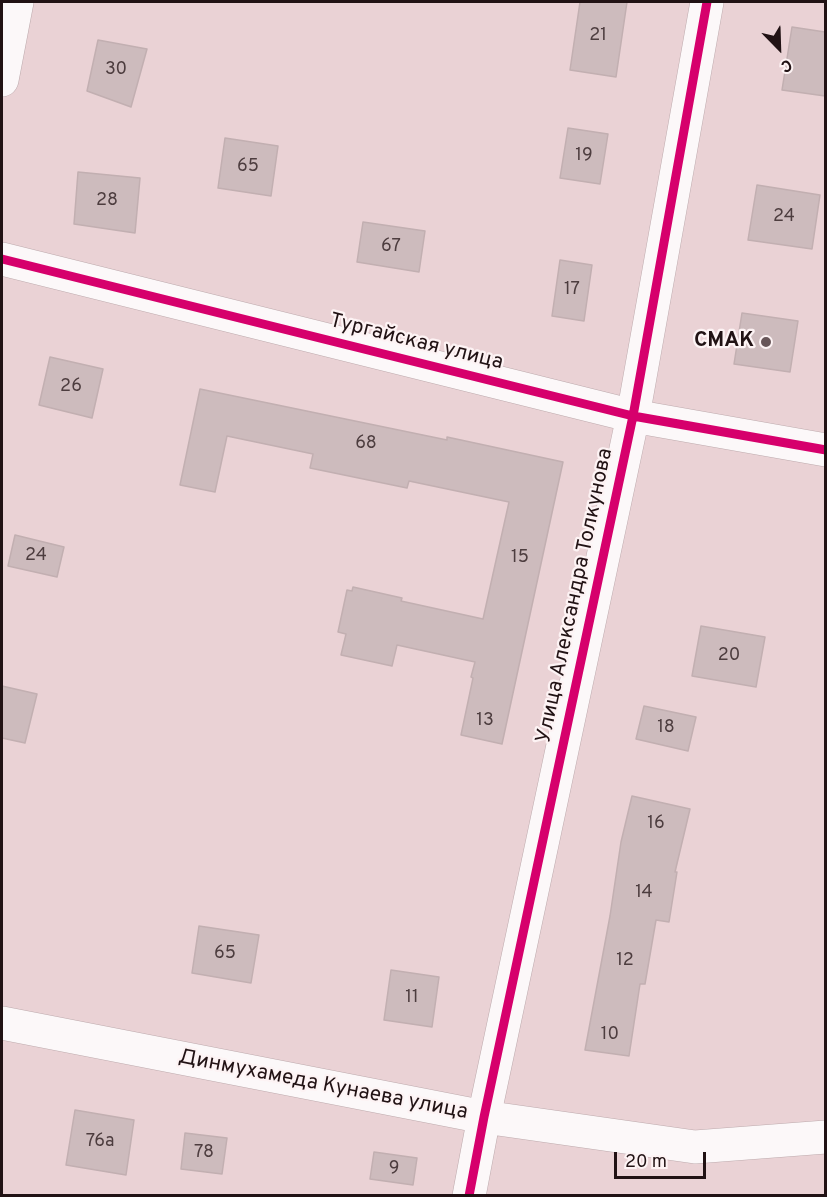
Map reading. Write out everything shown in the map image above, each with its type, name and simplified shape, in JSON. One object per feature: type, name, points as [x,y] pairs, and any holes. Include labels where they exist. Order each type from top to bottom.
[{"type":"street","points":[[2,80],[17,2]]},
{"type":"street","name":"Улица Александра Толкунова","points":[[469,1196],[633,416],[707,2]]},
{"type":"street","name":"Тургайская улица","points":[[2,260],[633,416],[825,450]]},
{"type":"street","name":"Динмухамеда Кунаева улица","points":[[2,1023],[484,1117],[696,1147],[825,1137]]},
{"type":"building","points":[[580,2],[627,2],[616,77],[570,70]]},
{"type":"building","points":[[792,27],[825,32],[825,96],[782,90]]},
{"type":"building","points":[[98,40],[147,49],[131,107],[87,91]]},
{"type":"building","points":[[568,128],[608,134],[600,184],[560,178]]},
{"type":"building","points":[[225,138],[278,146],[271,196],[218,188]]},
{"type":"building","points":[[78,172],[140,178],[135,233],[74,224]]},
{"type":"building","points":[[757,185],[820,195],[812,249],[748,240]]},
{"type":"building","points":[[363,222],[425,231],[419,272],[357,262]]},
{"type":"building","points":[[560,260],[592,265],[584,321],[552,316]]},
{"type":"building","name":"СМАК","points":[[742,313],[798,321],[790,372],[734,364]]},
{"type":"building","points":[[50,357],[103,369],[92,418],[39,405]]},
{"type":"building","points":[[200,389],[563,462],[502,744],[461,735],[475,662],[397,645],[392,666],[341,655],[346,634],[338,632],[347,590],[352,591],[353,587],[402,598],[401,601],[483,619],[509,502],[409,481],[407,488],[310,468],[313,454],[227,436],[215,492],[180,485]]},
{"type":"building","points":[[15,535],[64,547],[57,577],[8,566]]},
{"type":"building","points":[[701,626],[765,637],[756,687],[692,676]]},
{"type":"building","points":[[2,686],[37,694],[25,743],[2,738]]},
{"type":"building","points":[[644,706],[696,717],[688,751],[636,739]]},
{"type":"building","points":[[632,796],[690,809],[675,872],[677,872],[669,922],[656,920],[645,984],[640,984],[629,1056],[585,1050],[621,842]]},
{"type":"building","points":[[199,926],[259,935],[251,983],[192,973]]},
{"type":"building","points":[[391,970],[439,977],[432,1027],[384,1020]]},
{"type":"building","points":[[75,1110],[134,1120],[126,1175],[66,1165]]},
{"type":"building","points":[[185,1133],[227,1138],[222,1174],[181,1169]]},
{"type":"building","points":[[374,1152],[417,1158],[413,1185],[370,1179]]},
{"type":"cycle path","points":[[469,1196],[633,416],[707,2]]},
{"type":"cycle path","points":[[2,259],[633,416],[826,450]]},
{"type":"place","name":"СМАК","points":[[766,342]]}]
